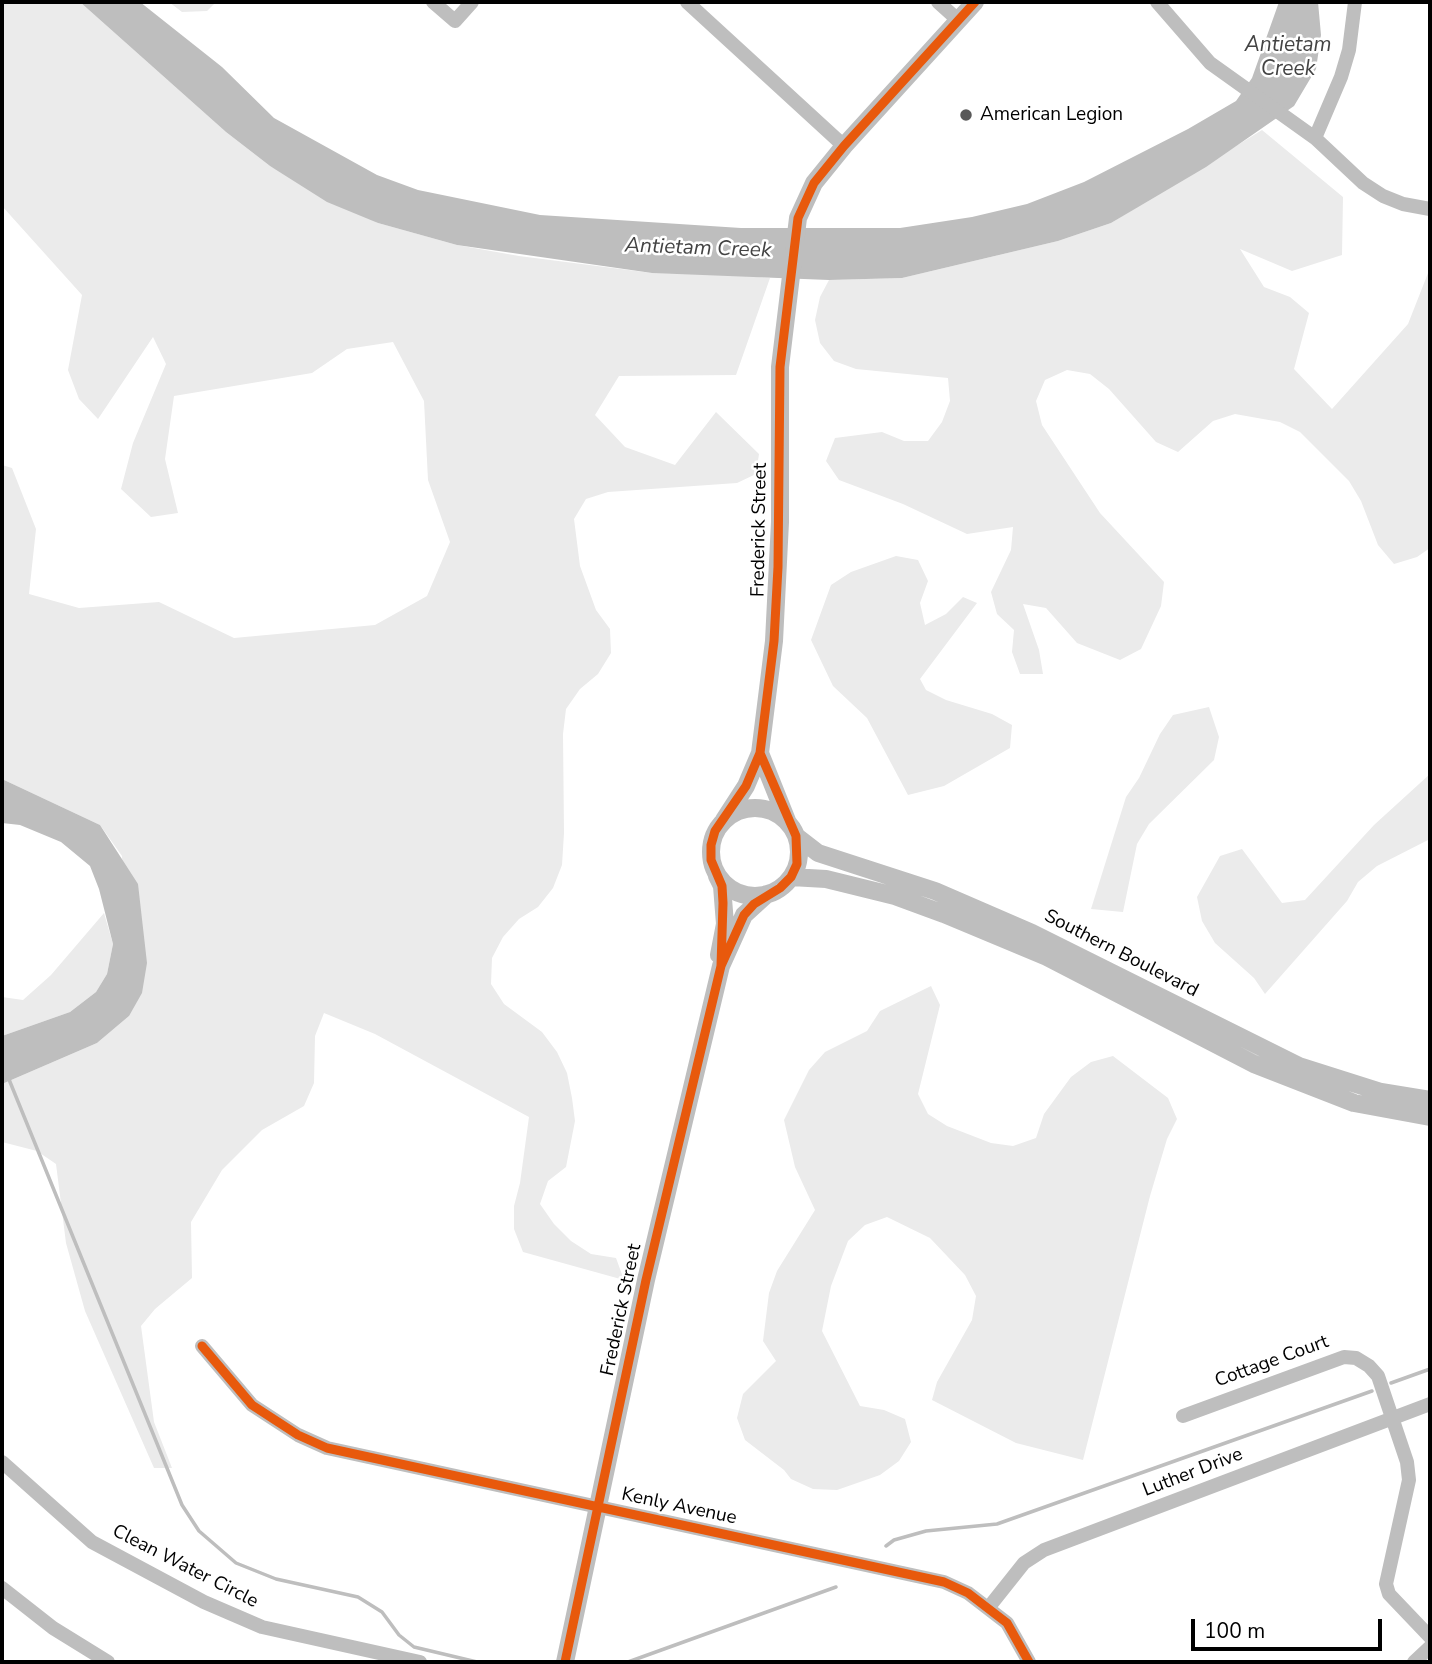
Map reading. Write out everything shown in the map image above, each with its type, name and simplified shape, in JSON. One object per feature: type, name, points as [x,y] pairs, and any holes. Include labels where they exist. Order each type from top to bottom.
[{"type":"main road","name":"Frederick Street","points":[[724,820],[746,786],[760,752],[778,580],[780,367],[785,307],[798,218],[814,183],[844,146],[975,2]]},
{"type":"main road","name":"Frederick Street","points":[[760,752],[792,830]]},
{"type":"main road","points":[[745,808],[769,810],[792,830],[799,850],[791,877],[767,894],[738,893],[725,885],[716,873],[711,860],[711,845],[724,820],[745,808]]},
{"type":"main road","name":"Southern Boulevard","points":[[792,830],[818,853],[935,891],[1032,933],[1299,1066],[1381,1092],[1430,1100]]},
{"type":"main road","name":"Frederick Street","points":[[565,1662],[649,1267],[720,965],[724,924],[722,886],[716,873]]},
{"type":"main road","name":"Southern Boulevard","points":[[791,877],[826,879],[895,896],[944,914],[1047,957],[1254,1064],[1354,1103],[1430,1117]]},
{"type":"main road","name":"Frederick Street","points":[[720,965],[744,915],[767,894]]},
{"type":"street","points":[[433,2],[455,21],[472,2]]},
{"type":"street","points":[[687,2],[844,146]]},
{"type":"street","points":[[938,2],[958,20]]},
{"type":"street","points":[[1157,2],[1203,56],[1310,134],[1348,170],[1383,196],[1430,209]]},
{"type":"street","points":[[1310,134],[1341,78],[1355,2]]},
{"type":"street","name":"Kenly Avenue","points":[[202,1346],[252,1405],[298,1435],[327,1448],[925,1577],[968,1593],[989,1607],[1007,1623],[1029,1662]]},
{"type":"street","name":"Cottage Court","points":[[1183,1416],[1344,1357],[1356,1358],[1369,1366],[1378,1376],[1407,1462],[1409,1480],[1386,1584],[1389,1594],[1430,1637]]},
{"type":"street","name":"Luther Drive","points":[[989,1607],[1024,1563],[1044,1550],[1430,1404]]},
{"type":"street","name":"Clean Water Circle","points":[[2,1462],[92,1542],[204,1602],[262,1627],[420,1662]]},
{"type":"street","points":[[2,1588],[53,1628],[108,1662]]},
{"type":"street","points":[[1414,1662],[1430,1647]]},
{"type":"shaded area","points":[[2,2],[80,2],[226,132],[270,166],[378,223],[457,245],[519,256],[652,273],[770,278],[736,375],[619,376],[595,415],[625,447],[675,465],[716,412],[759,454],[756,474],[737,483],[608,492],[586,499],[574,519],[580,566],[596,610],[610,629],[611,653],[598,674],[580,689],[566,709],[563,734],[562,865],[553,888],[538,907],[519,919],[503,937],[492,958],[491,984],[504,1004],[542,1032],[557,1052],[567,1073],[572,1098],[575,1121],[566,1167],[548,1181],[540,1204],[554,1224],[571,1241],[591,1254],[616,1258],[624,1280],[523,1252],[514,1229],[514,1206],[529,1117],[375,1034],[324,1013],[315,1036],[314,1083],[304,1106],[262,1130],[222,1170],[191,1222],[192,1278],[155,1309],[141,1326],[154,1422],[172,1468],[154,1468],[85,1311],[66,1243],[56,1164],[37,1151],[2,1142],[2,1084],[97,1043],[129,1016],[122,856],[100,825],[2,779],[2,465],[12,468],[36,529],[29,594],[79,608],[159,602],[234,638],[375,625],[427,596],[450,542],[428,480],[424,401],[393,342],[347,349],[312,373],[174,396],[165,459],[178,513],[151,517],[121,489],[133,443],[166,364],[153,337],[98,419],[79,399],[68,370],[82,295],[2,206]]},
{"type":"shaded area","points":[[169,2],[216,2],[207,11],[182,12]]},
{"type":"shaded area","points":[[1262,130],[1343,197],[1342,255],[1292,271],[1240,249],[1264,287],[1290,297],[1309,313],[1294,369],[1332,409],[1408,324],[1430,268],[1430,548],[1417,557],[1394,564],[1378,545],[1361,501],[1349,481],[1300,432],[1280,422],[1235,414],[1213,421],[1178,452],[1156,442],[1109,389],[1090,374],[1067,370],[1045,380],[1036,401],[1042,425],[1100,513],[1164,582],[1161,606],[1141,649],[1120,660],[1077,643],[1046,608],[1023,604],[1039,650],[1043,674],[1020,674],[1012,652],[1014,630],[997,614],[991,592],[1011,550],[1013,527],[967,534],[903,504],[839,480],[826,461],[835,438],[882,432],[904,441],[928,441],[942,422],[950,401],[948,378],[856,369],[834,361],[820,343],[815,320],[820,297],[829,280],[902,278],[1058,241],[1111,223]]},
{"type":"shaded area","points":[[896,556],[918,560],[928,581],[920,603],[925,625],[946,614],[963,597],[977,603],[920,679],[926,690],[946,700],[992,714],[1012,725],[1010,748],[944,786],[908,795],[867,718],[833,686],[811,640],[831,585],[851,572]]},
{"type":"shaded area","points":[[1209,707],[1219,737],[1214,760],[1149,824],[1137,844],[1123,912],[1091,909],[1126,797],[1139,778],[1160,734],[1173,715]]},
{"type":"shaded area","points":[[1430,774],[1430,839],[1377,866],[1358,882],[1347,901],[1265,994],[1254,978],[1215,943],[1202,921],[1197,897],[1220,856],[1242,849],[1282,903],[1305,900],[1374,825]]},
{"type":"shaded area","points":[[104,913],[113,944],[107,974],[96,992],[70,1012],[2,1036],[2,997],[23,1000],[51,975]]},
{"type":"shaded area","points":[[931,986],[940,1005],[918,1094],[928,1114],[947,1126],[991,1143],[1013,1146],[1036,1138],[1044,1114],[1071,1077],[1091,1062],[1113,1056],[1168,1098],[1177,1119],[1167,1139],[1150,1196],[1083,1460],[1016,1443],[932,1400],[937,1382],[972,1320],[976,1296],[965,1275],[930,1238],[887,1217],[865,1225],[848,1241],[831,1286],[822,1331],[860,1406],[884,1410],[905,1419],[911,1442],[899,1461],[880,1475],[837,1490],[813,1489],[791,1479],[784,1470],[745,1440],[737,1418],[743,1394],[776,1361],[763,1341],[769,1293],[777,1271],[815,1210],[795,1167],[784,1120],[809,1070],[825,1052],[867,1031],[880,1011]]},
{"type":"water","name":"Antietam Creek","points":[[80,2],[140,2],[222,67],[274,118],[377,175],[418,190],[540,215],[741,228],[900,228],[972,217],[1027,204],[1084,182],[1188,129],[1236,101],[1252,78],[1279,2],[1318,2],[1321,35],[1316,69],[1294,106],[1206,167],[1111,223],[1058,241],[902,278],[829,280],[652,273],[457,245],[378,223],[327,202],[270,166],[226,132]]},
{"type":"water","points":[[2,779],[100,825],[138,884],[147,963],[142,993],[129,1016],[97,1043],[2,1084],[2,1036],[70,1012],[96,992],[107,974],[113,944],[99,889],[90,866],[61,842],[20,825],[2,823]]},
{"type":"waterway","points":[[8,1077],[182,1505],[199,1531],[236,1563],[276,1579],[358,1597],[382,1612],[399,1635],[414,1647],[477,1662]]},
{"type":"waterway","points":[[1391,1383],[1430,1369]]},
{"type":"waterway","points":[[886,1546],[894,1540],[926,1531],[997,1524],[1372,1391]]},
{"type":"waterway","points":[[628,1662],[836,1587]]},
{"type":"cycle path","points":[[721,966],[722,886],[711,860],[711,845],[715,831],[746,786],[760,753],[774,641],[778,567],[780,367],[798,218],[814,183],[844,146],[975,2]]},
{"type":"cycle path","points":[[565,1662],[646,1280],[721,966],[744,915],[754,904],[780,888],[791,877],[797,864],[796,836],[760,753]]},
{"type":"cycle path","points":[[202,1346],[252,1405],[298,1435],[327,1448],[944,1582],[968,1593],[1007,1623],[1029,1662]]},
{"type":"place","name":"American Legion","points":[[966,115]]}]
